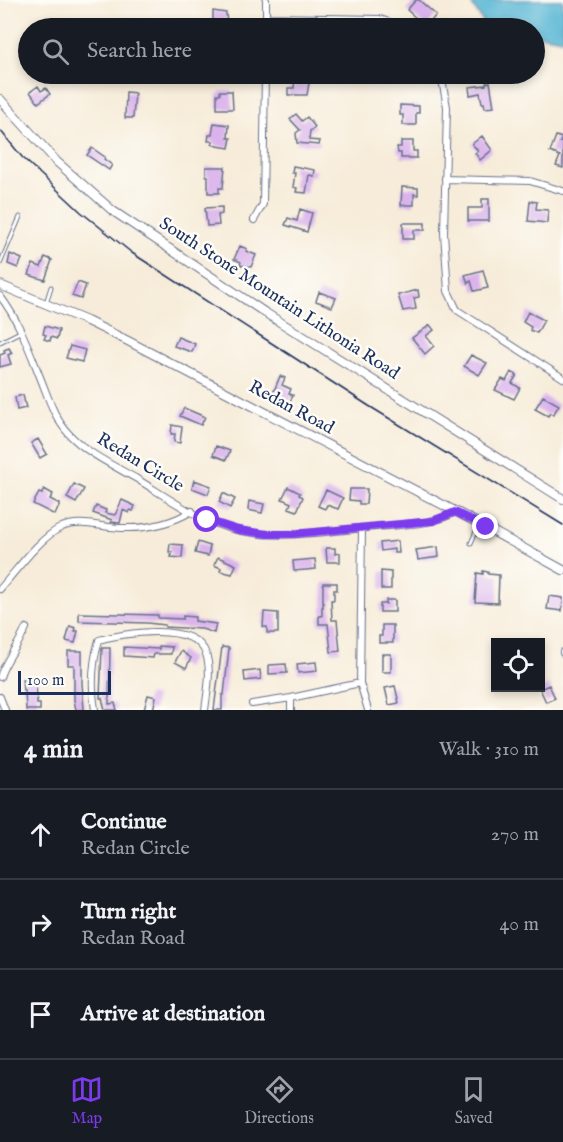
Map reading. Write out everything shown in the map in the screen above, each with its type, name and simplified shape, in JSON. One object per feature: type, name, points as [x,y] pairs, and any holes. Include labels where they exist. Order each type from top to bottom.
[{"type":"main road","name":"South Stone Mountain Lithonia Road","points":[[0,99],[57,162],[113,211],[264,312],[563,499]]},
{"type":"main road","name":"Redan Road","points":[[0,285],[46,303],[126,340],[480,524],[563,570]]},
{"type":"street","points":[[266,0],[266,17],[323,18]]},
{"type":"street","points":[[255,220],[263,204],[265,84]]},
{"type":"street","points":[[443,84],[447,107],[444,233],[448,291],[458,310],[563,378]]},
{"type":"street","points":[[445,179],[530,181],[563,191]]},
{"type":"street","name":"Redan Circle","points":[[1,301],[22,331],[51,407],[69,435],[192,512],[225,527],[267,534],[433,521],[455,512]]},
{"type":"street","points":[[0,589],[43,541],[65,525],[141,528],[159,526],[192,512]]},
{"type":"street","points":[[362,528],[360,682],[368,710]]},
{"type":"street","points":[[0,677],[2,669],[21,641],[26,628]]},
{"type":"street","points":[[95,710],[92,694],[93,659],[99,640],[136,633],[182,635],[200,644],[206,654],[209,677],[205,710]]},
{"type":"street","points":[[252,704],[291,698],[360,682]]},
{"type":"street","points":[[0,697],[5,710]]},
{"type":"street","points":[[291,698],[291,710]]},
{"type":"lane","points":[[0,264],[20,217]]},
{"type":"lane","points":[[46,303],[51,287]]},
{"type":"lane","points":[[0,342],[22,331]]},
{"type":"lane","points":[[471,543],[480,524]]},
{"type":"water","points":[[469,0],[563,0],[563,39],[545,36],[545,18],[481,18]]},
{"type":"building","points":[[416,0],[419,0],[436,15],[434,18],[416,18],[407,10]]},
{"type":"building","points":[[213,11],[226,13],[226,18],[213,18]]},
{"type":"building","points":[[294,84],[309,84],[307,95],[288,95],[288,88],[294,88]]},
{"type":"building","points":[[490,84],[494,107],[485,108],[480,93],[470,95],[469,87]]},
{"type":"building","points":[[38,86],[41,91],[46,88],[50,94],[38,103],[30,92]]},
{"type":"building","points":[[220,91],[232,91],[233,109],[217,109],[217,94],[220,94]]},
{"type":"building","points":[[126,92],[135,93],[133,118],[125,118]]},
{"type":"building","points":[[400,105],[419,106],[419,113],[416,113],[416,125],[403,125]]},
{"type":"building","points":[[296,114],[302,121],[307,117],[315,127],[310,131],[309,140],[320,141],[319,145],[297,143],[296,133],[300,130],[290,119]]},
{"type":"building","points":[[214,123],[229,125],[228,138],[231,138],[229,148],[217,146],[212,144],[213,141],[208,141],[209,135],[212,135]]},
{"type":"building","points":[[482,136],[492,150],[480,160],[475,153],[478,151],[472,144]]},
{"type":"building","points":[[556,136],[562,138],[560,142],[563,143],[563,168],[556,166],[560,156],[550,152]]},
{"type":"building","points":[[401,141],[413,141],[413,151],[417,151],[417,158],[401,158],[397,147],[401,147]]},
{"type":"building","points":[[92,148],[112,165],[109,170],[87,155]]},
{"type":"building","points":[[293,166],[315,170],[314,176],[309,175],[306,193],[296,192],[297,188],[293,187],[295,173],[292,173]]},
{"type":"building","points":[[206,167],[225,167],[223,188],[219,188],[219,193],[208,193]]},
{"type":"building","points":[[402,187],[418,188],[418,195],[414,194],[414,205],[401,205]]},
{"type":"building","points":[[482,199],[489,199],[489,221],[468,221],[468,208],[482,208]]},
{"type":"building","points":[[530,201],[537,202],[536,209],[548,210],[547,223],[528,221]]},
{"type":"building","points":[[222,207],[222,214],[218,215],[219,225],[207,226],[205,208]]},
{"type":"building","points":[[300,209],[312,213],[307,232],[285,225],[288,218],[297,221]]},
{"type":"building","points":[[403,223],[425,223],[425,230],[414,230],[414,239],[403,239]]},
{"type":"building","points":[[240,246],[256,255],[251,267],[240,265],[241,262],[234,259]]},
{"type":"building","points":[[10,254],[22,259],[18,268],[8,264]]},
{"type":"building","points":[[45,257],[52,260],[45,280],[29,275],[33,264],[41,267]]},
{"type":"building","points":[[483,270],[488,288],[474,291],[471,281],[468,283],[465,275]]},
{"type":"building","points":[[78,282],[86,285],[81,299],[72,296]]},
{"type":"building","points":[[418,290],[419,297],[414,298],[416,309],[403,311],[398,295]]},
{"type":"building","points":[[319,292],[336,298],[332,307],[316,301]]},
{"type":"building","points":[[528,312],[544,320],[537,333],[530,330],[531,327],[523,322]]},
{"type":"building","points":[[430,325],[434,330],[426,336],[434,346],[425,354],[412,338]]},
{"type":"building","points":[[45,326],[59,330],[57,339],[51,337],[50,341],[44,339]]},
{"type":"building","points":[[178,337],[195,344],[192,352],[174,346]]},
{"type":"building","points":[[70,346],[85,350],[82,362],[66,358]]},
{"type":"building","points":[[9,348],[12,353],[8,355],[11,364],[0,367],[0,355]]},
{"type":"building","points":[[471,355],[487,363],[479,375],[464,366]]},
{"type":"building","points":[[511,372],[517,375],[512,383],[520,388],[514,399],[495,390],[502,379],[506,381]]},
{"type":"building","points":[[280,376],[285,378],[282,385],[291,389],[289,394],[293,395],[290,402],[272,396]]},
{"type":"building","points":[[23,395],[26,408],[17,410],[15,397]]},
{"type":"building","points":[[543,396],[559,405],[553,415],[550,413],[548,416],[535,409]]},
{"type":"building","points":[[184,408],[205,417],[201,425],[180,416]]},
{"type":"building","points":[[172,425],[182,427],[180,443],[174,442],[175,434],[171,434]]},
{"type":"building","points":[[38,439],[47,454],[40,458],[31,443]]},
{"type":"building","points":[[216,446],[230,451],[226,460],[213,455]]},
{"type":"building","points":[[194,480],[211,486],[208,494],[192,488]]},
{"type":"building","points":[[74,484],[84,489],[76,503],[67,498]]},
{"type":"building","points":[[288,487],[303,497],[297,511],[289,508],[291,503],[282,499]]},
{"type":"building","points":[[44,489],[53,494],[50,499],[60,504],[55,515],[33,504]]},
{"type":"building","points":[[350,489],[367,489],[366,504],[349,500]]},
{"type":"building","points":[[326,490],[343,498],[338,509],[327,505],[325,509],[318,506]]},
{"type":"building","points":[[223,493],[235,499],[230,508],[219,502]]},
{"type":"building","points":[[122,500],[135,506],[129,513],[123,510],[120,523],[111,522],[112,520],[93,513],[96,506],[106,510],[105,513],[115,515]]},
{"type":"building","points":[[249,501],[264,504],[262,513],[248,510]]},
{"type":"building","points":[[398,541],[399,553],[394,553],[394,549],[381,551],[380,543]]},
{"type":"building","points":[[198,542],[210,546],[208,556],[195,553]]},
{"type":"building","points":[[170,544],[183,545],[182,558],[171,557]]},
{"type":"building","points":[[438,547],[439,557],[418,560],[416,550]]},
{"type":"building","points":[[326,548],[335,548],[335,554],[340,553],[340,562],[327,562]]},
{"type":"building","points":[[218,557],[236,565],[232,574],[220,571],[221,568],[214,565]]},
{"type":"building","points":[[315,559],[316,569],[294,571],[293,561]]},
{"type":"building","points":[[381,571],[391,572],[391,589],[381,589]]},
{"type":"building","points":[[483,571],[499,575],[498,603],[475,602],[477,573],[483,574]]},
{"type":"building","points":[[323,583],[337,583],[334,600],[331,600],[332,620],[337,620],[340,651],[331,652],[328,624],[319,624],[319,616],[322,616],[323,607]]},
{"type":"building","points":[[549,596],[563,598],[562,611],[547,609]]},
{"type":"building","points":[[386,600],[395,600],[395,612],[380,612],[380,604],[386,604]]},
{"type":"building","points":[[264,612],[278,613],[278,633],[267,633],[267,627],[263,627]]},
{"type":"building","points":[[79,613],[158,615],[158,618],[183,619],[183,616],[195,617],[195,621],[216,624],[214,633],[202,629],[165,627],[165,625],[147,623],[79,621]]},
{"type":"building","points":[[382,625],[393,625],[393,643],[379,643],[379,636],[382,636]]},
{"type":"building","points":[[70,626],[78,631],[75,643],[66,641]]},
{"type":"building","points":[[159,646],[172,647],[171,654],[154,654],[153,658],[124,656],[124,647],[159,649]]},
{"type":"building","points":[[222,647],[229,648],[224,695],[222,695],[222,710],[214,710]]},
{"type":"building","points":[[102,648],[110,648],[109,704],[115,703],[117,710],[105,710],[102,698],[100,698]]},
{"type":"building","points":[[68,651],[82,651],[84,710],[76,710],[74,665],[68,665]]},
{"type":"building","points":[[181,651],[191,658],[186,668],[175,662]]},
{"type":"building","points":[[382,654],[391,654],[391,672],[382,672]]},
{"type":"building","points":[[316,662],[317,671],[298,673],[297,664]]},
{"type":"building","points":[[286,664],[287,673],[269,674],[269,665]]},
{"type":"building","points":[[260,670],[261,679],[245,681],[244,672]]},
{"type":"building","points":[[36,678],[37,704],[40,704],[40,710],[26,710],[22,679]]},
{"type":"building","points":[[549,685],[555,698],[546,702],[541,692],[545,692],[545,687]]},
{"type":"building","points":[[395,686],[399,703],[389,705],[385,688]]},
{"type":"building","points":[[148,695],[156,697],[153,710],[144,710]]},
{"type":"railway","points":[[0,130],[22,157],[81,212],[132,253],[369,406],[563,525]]},
{"type":"route","points":[[207,520],[238,530],[267,534],[293,534],[433,521],[455,512],[486,527]]}]
